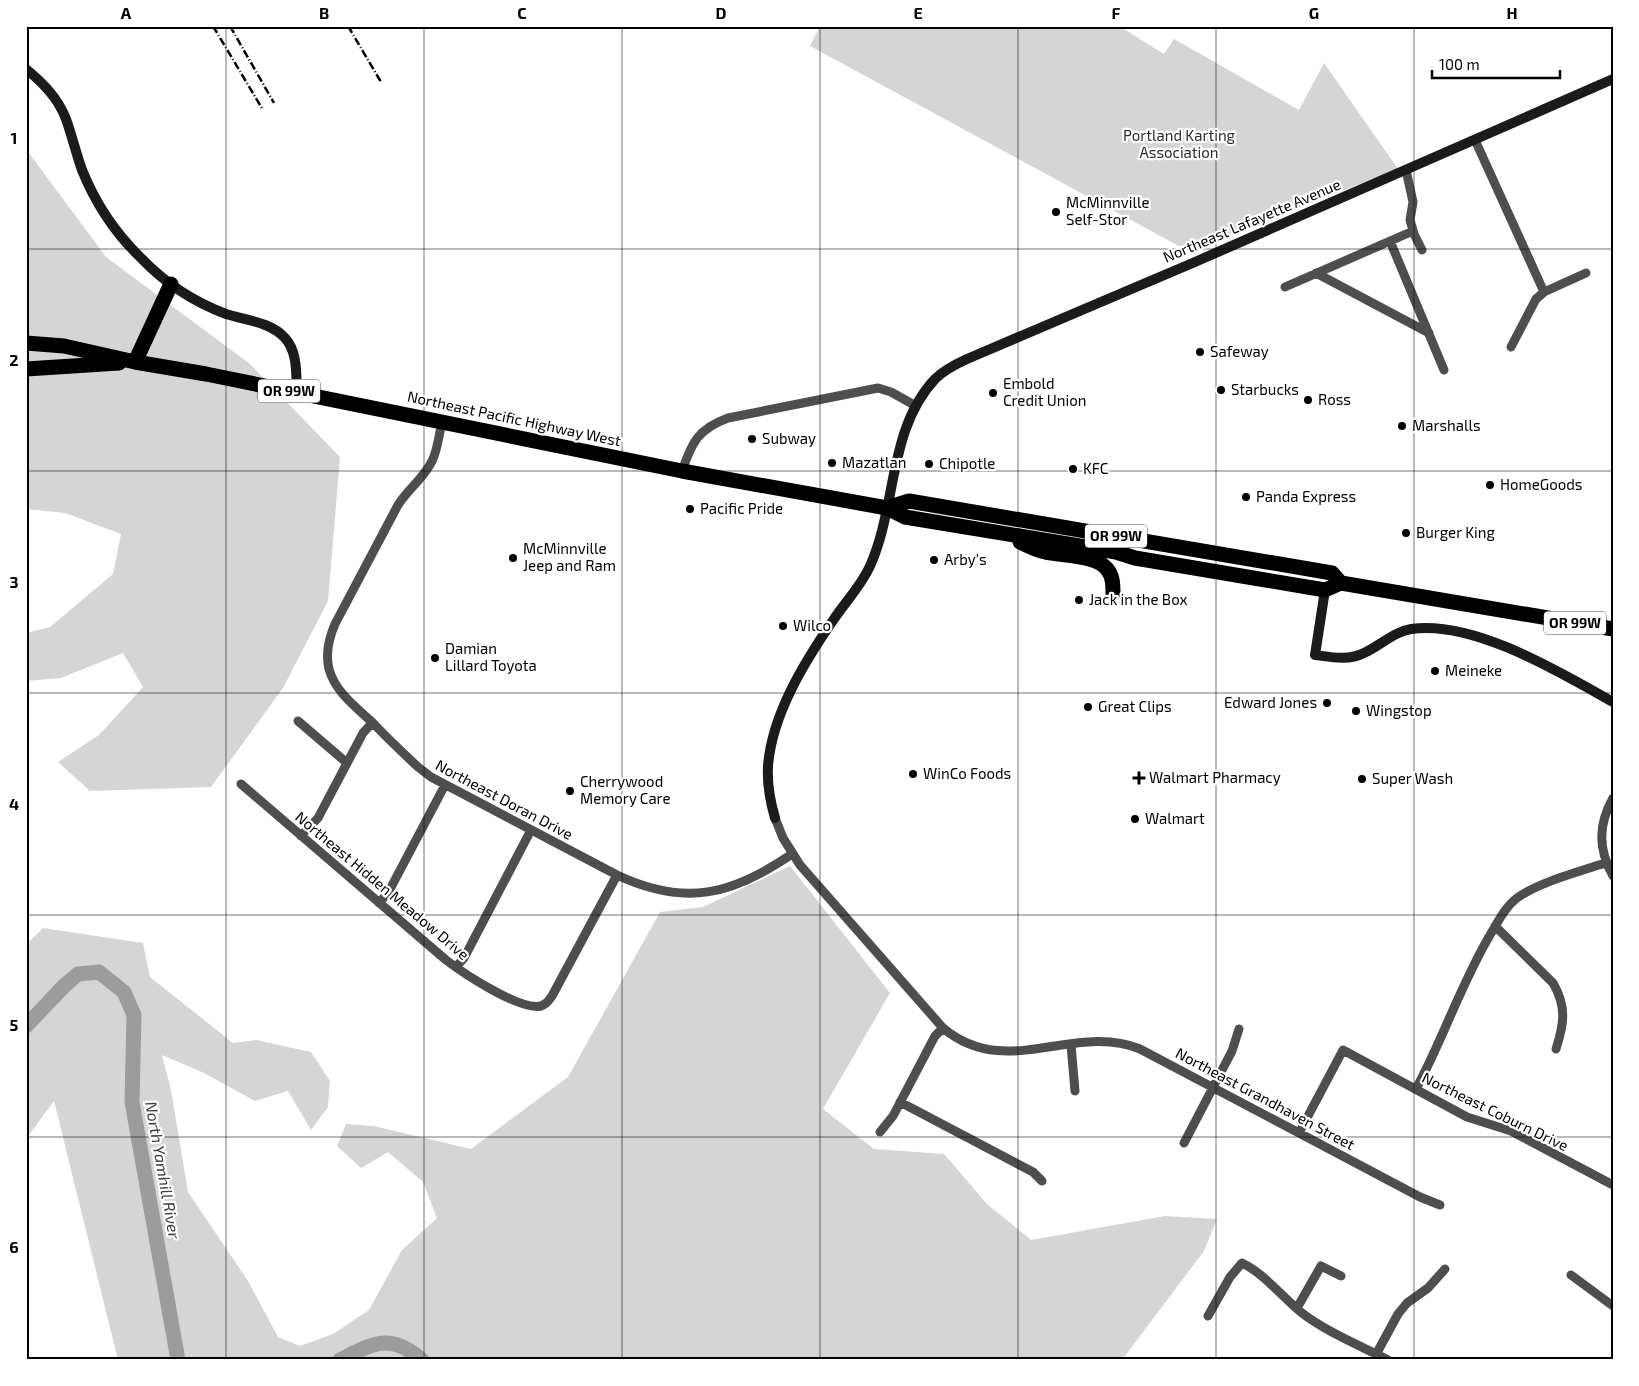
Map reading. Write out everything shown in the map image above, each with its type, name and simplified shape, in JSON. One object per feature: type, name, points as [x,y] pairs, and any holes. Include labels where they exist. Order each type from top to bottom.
[{"type":"highway","points":[[135,362],[171,284]]},
{"type":"highway","name":"OR 99W","points":[[26,343],[64,346],[135,362]]},
{"type":"highway","name":"OR 99W","points":[[26,369],[135,362]]},
{"type":"highway","name":"Northeast Pacific Highway West","points":[[135,362],[297,392],[682,471],[887,508],[905,517],[1116,552],[1136,558],[1325,590]]},
{"type":"highway","name":"Northeast Pacific Highway West","points":[[887,508],[909,502],[1207,551],[1332,572],[1341,583],[1613,629]]},
{"type":"highway","points":[[1000,533],[1037,550],[1101,563],[1108,569],[1112,578],[1113,594]]},
{"type":"highway","points":[[1021,536],[1040,533],[1114,545],[1126,544],[1132,539]]},
{"type":"highway","points":[[1136,558],[1150,551],[1184,557],[1207,551]]},
{"type":"highway","points":[[1325,590],[1341,583]]},
{"type":"street","points":[[26,69],[42,82],[60,107],[69,128],[82,170],[94,195],[112,224],[140,258],[171,284],[201,303],[226,314],[269,327],[285,337],[294,354],[297,392]]},
{"type":"street","name":"Northeast Lafayette Avenue","points":[[775,818],[770,801],[768,767],[770,748],[780,716],[816,645],[859,586],[870,566],[887,508],[901,447],[916,406],[936,378],[951,366],[967,358],[1169,273],[1613,79]]},
{"type":"street","points":[[1475,140],[1544,292]]},
{"type":"street","points":[[1406,170],[1413,202],[1410,220],[1422,250]]},
{"type":"street","points":[[1285,287],[1413,231]]},
{"type":"street","points":[[1390,241],[1444,370]]},
{"type":"street","points":[[1316,273],[1429,334]]},
{"type":"street","points":[[1511,347],[1536,299],[1544,292],[1586,273]]},
{"type":"street","points":[[682,471],[688,453],[700,433],[707,427],[728,418],[878,388],[891,392],[916,406]]},
{"type":"street","name":"Northeast Doran Drive","points":[[442,422],[433,460],[398,505],[329,638],[328,667],[334,682],[345,697],[418,767],[446,785],[617,875],[654,889],[668,893],[697,894],[730,888],[758,876],[792,854]]},
{"type":"street","points":[[1325,590],[1315,655],[1338,658],[1356,656],[1408,630],[1442,629],[1495,643],[1521,653],[1613,702]]},
{"type":"street","points":[[298,721],[347,763]]},
{"type":"street","points":[[301,836],[318,818],[363,733],[372,723]]},
{"type":"street","name":"Northeast Hidden Meadow Drive","points":[[241,784],[456,968],[508,997],[531,1006],[541,1006],[547,1003],[552,996],[617,875]]},
{"type":"street","points":[[379,903],[388,893],[446,785]]},
{"type":"street","points":[[1613,798],[1602,824],[1601,841],[1605,863],[1613,876]]},
{"type":"street","name":"Northeast Grandhaven Street","points":[[775,818],[792,854],[800,865],[942,1028],[954,1038],[973,1047],[993,1051],[1011,1051],[1105,1041],[1127,1044],[1420,1197],[1440,1204]]},
{"type":"street","points":[[456,968],[464,958],[531,830]]},
{"type":"street","points":[[1416,1089],[1433,1058],[1468,976],[1495,926],[1506,910],[1516,899],[1530,890],[1605,863]]},
{"type":"street","points":[[1495,926],[1553,984],[1558,993],[1564,1022],[1556,1049]]},
{"type":"street","points":[[880,1132],[892,1116],[935,1036],[942,1028]]},
{"type":"street","points":[[1184,1143],[1232,1051],[1239,1029]]},
{"type":"street","points":[[1071,1045],[1075,1091]]},
{"type":"street","name":"Northeast Coburn Drive","points":[[1299,1133],[1343,1050],[1467,1117],[1511,1131],[1613,1185]]},
{"type":"street","points":[[900,1102],[1033,1172],[1042,1181]]},
{"type":"street","points":[[1208,1316],[1230,1277],[1242,1263],[1254,1270],[1316,1322],[1375,1357],[1388,1360]]},
{"type":"street","points":[[1297,1308],[1321,1266],[1341,1276]]},
{"type":"street","points":[[1375,1357],[1398,1314],[1407,1303],[1432,1284],[1444,1269]]},
{"type":"street","points":[[1571,1275],[1613,1306]]},
{"type":"green space","name":"Portland Karting Association","points":[[820,26],[1119,26],[1164,54],[1174,39],[1299,110],[1324,63],[1398,169],[1188,251],[810,46]]},
{"type":"green space","points":[[26,149],[106,257],[250,364],[340,457],[328,601],[283,688],[211,787],[90,791],[58,762],[99,735],[143,687],[123,653],[61,678],[26,681],[26,633],[50,627],[113,574],[121,534],[65,513],[26,509]]},
{"type":"green space","points":[[790,866],[890,993],[823,1109],[874,1149],[944,1154],[987,1204],[1031,1240],[1165,1216],[1217,1219],[1204,1251],[1122,1360],[118,1360],[54,1101],[26,1139],[26,945],[43,928],[143,943],[150,977],[233,1043],[256,1040],[311,1052],[330,1081],[328,1107],[311,1130],[288,1091],[255,1101],[204,1073],[162,1055],[171,1090],[188,1192],[248,1281],[278,1337],[300,1346],[333,1334],[369,1310],[402,1250],[437,1218],[423,1182],[388,1152],[361,1168],[337,1146],[346,1124],[374,1126],[471,1149],[568,1077],[660,912],[703,907]]},
{"type":"waterway","name":"North Yamhill River","points":[[26,1026],[78,974],[99,972],[124,992],[134,1015],[132,1102],[178,1360]]},
{"type":"waterway","name":"North Yamhill River","points":[[340,1360],[372,1345],[382,1343],[400,1346],[411,1351],[422,1360]]},
{"type":"railway","points":[[213,26],[263,110]]},
{"type":"railway","points":[[230,26],[274,103]]},
{"type":"railway","points":[[348,26],[381,82]]},
{"type":"place","name":"McMinnville Self-Stor","points":[[1056,212]]},
{"type":"place","name":"Safeway","points":[[1200,352]]},
{"type":"place","name":"Starbucks","points":[[1221,390]]},
{"type":"place","name":"Embold Credit Union","points":[[993,393]]},
{"type":"place","name":"Ross","points":[[1308,400]]},
{"type":"place","name":"Marshalls","points":[[1402,426]]},
{"type":"place","name":"Subway","points":[[752,439]]},
{"type":"place","name":"Mazatlan","points":[[832,463]]},
{"type":"place","name":"Chipotle","points":[[929,464]]},
{"type":"place","name":"KFC","points":[[1073,469]]},
{"type":"place","name":"HomeGoods","points":[[1490,485]]},
{"type":"place","name":"Panda Express","points":[[1246,497]]},
{"type":"place","name":"Pacific Pride","points":[[690,509]]},
{"type":"place","name":"Burger King","points":[[1406,533]]},
{"type":"place","name":"McMinnville Jeep and Ram","points":[[513,558]]},
{"type":"place","name":"Arby's","points":[[934,560]]},
{"type":"place","name":"Jack in the Box","points":[[1079,600]]},
{"type":"place","name":"Wilco","points":[[783,626]]},
{"type":"place","name":"Damian Lillard Toyota","points":[[435,658]]},
{"type":"place","name":"Meineke","points":[[1435,671]]},
{"type":"place","name":"Edward Jones","points":[[1327,703]]},
{"type":"place","name":"Great Clips","points":[[1088,707]]},
{"type":"place","name":"Wingstop","points":[[1356,711]]},
{"type":"place","name":"WinCo Foods","points":[[913,774]]},
{"type":"place","name":"Walmart Pharmacy","points":[[1139,778]]},
{"type":"place","name":"Super Wash","points":[[1362,779]]},
{"type":"place","name":"Cherrywood Memory Care","points":[[570,791]]},
{"type":"place","name":"Walmart","points":[[1135,819]]}]
